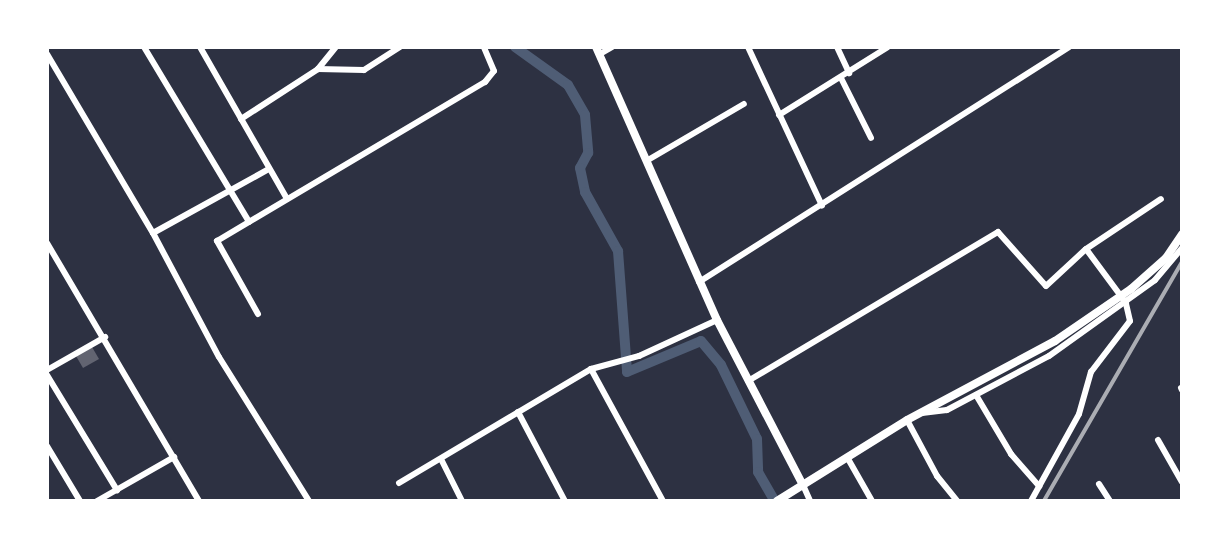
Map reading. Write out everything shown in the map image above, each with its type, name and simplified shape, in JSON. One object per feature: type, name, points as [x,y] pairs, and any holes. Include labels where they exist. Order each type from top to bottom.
[{"type":"street","points":[[144,47],[249,222]]},
{"type":"street","points":[[200,47],[287,199]]},
{"type":"street","points":[[241,120],[318,69],[336,47]]},
{"type":"street","points":[[318,69],[364,70],[400,47]]},
{"type":"street","points":[[258,314],[217,241],[492,77],[493,64],[484,47]]},
{"type":"street","points":[[612,47],[598,51],[648,160],[699,282],[810,501]]},
{"type":"street","points":[[748,47],[822,206]]},
{"type":"street","points":[[836,47],[849,73]]},
{"type":"street","points":[[779,115],[888,47]]},
{"type":"street","points":[[699,282],[1069,47]]},
{"type":"street","points":[[47,54],[153,233],[219,357],[309,501]]},
{"type":"street","points":[[841,78],[871,138]]},
{"type":"street","points":[[648,160],[744,104]]},
{"type":"street","points":[[153,233],[269,169]]},
{"type":"street","points":[[748,381],[998,232],[1046,285],[1086,249],[1161,199]]},
{"type":"street","points":[[781,498],[906,420],[1055,341],[1130,289],[1166,258],[1182,233]]},
{"type":"street","points":[[47,243],[200,501]]},
{"type":"street","points":[[920,413],[947,410],[1049,356],[1155,280],[1182,248]]},
{"type":"street","points":[[1031,501],[1079,414],[1091,372],[1130,321],[1126,303],[1086,249]]},
{"type":"street","points":[[399,484],[591,369],[639,356],[717,320]]},
{"type":"street","points":[[105,337],[47,372],[117,490]]},
{"type":"street","points":[[591,369],[663,501]]},
{"type":"street","points":[[976,395],[1011,454],[1039,486]]},
{"type":"street","points":[[518,412],[565,501]]},
{"type":"street","points":[[906,420],[937,476],[957,501]]},
{"type":"street","points":[[1158,439],[1182,482]]},
{"type":"street","points":[[47,446],[80,501]]},
{"type":"street","points":[[97,501],[174,457]]},
{"type":"street","points":[[847,457],[872,501]]},
{"type":"street","points":[[441,459],[463,501]]},
{"type":"street","points":[[1099,484],[1110,501]]},
{"type":"building","points":[[92,347],[99,359],[83,368],[76,356]]},
{"type":"waterway","points":[[515,47],[568,85],[585,115],[588,153],[580,168],[585,192],[618,251],[627,372],[701,341],[721,365],[757,439],[758,472],[775,501]]},
{"type":"railway","points":[[1044,501],[1182,262]]}]
